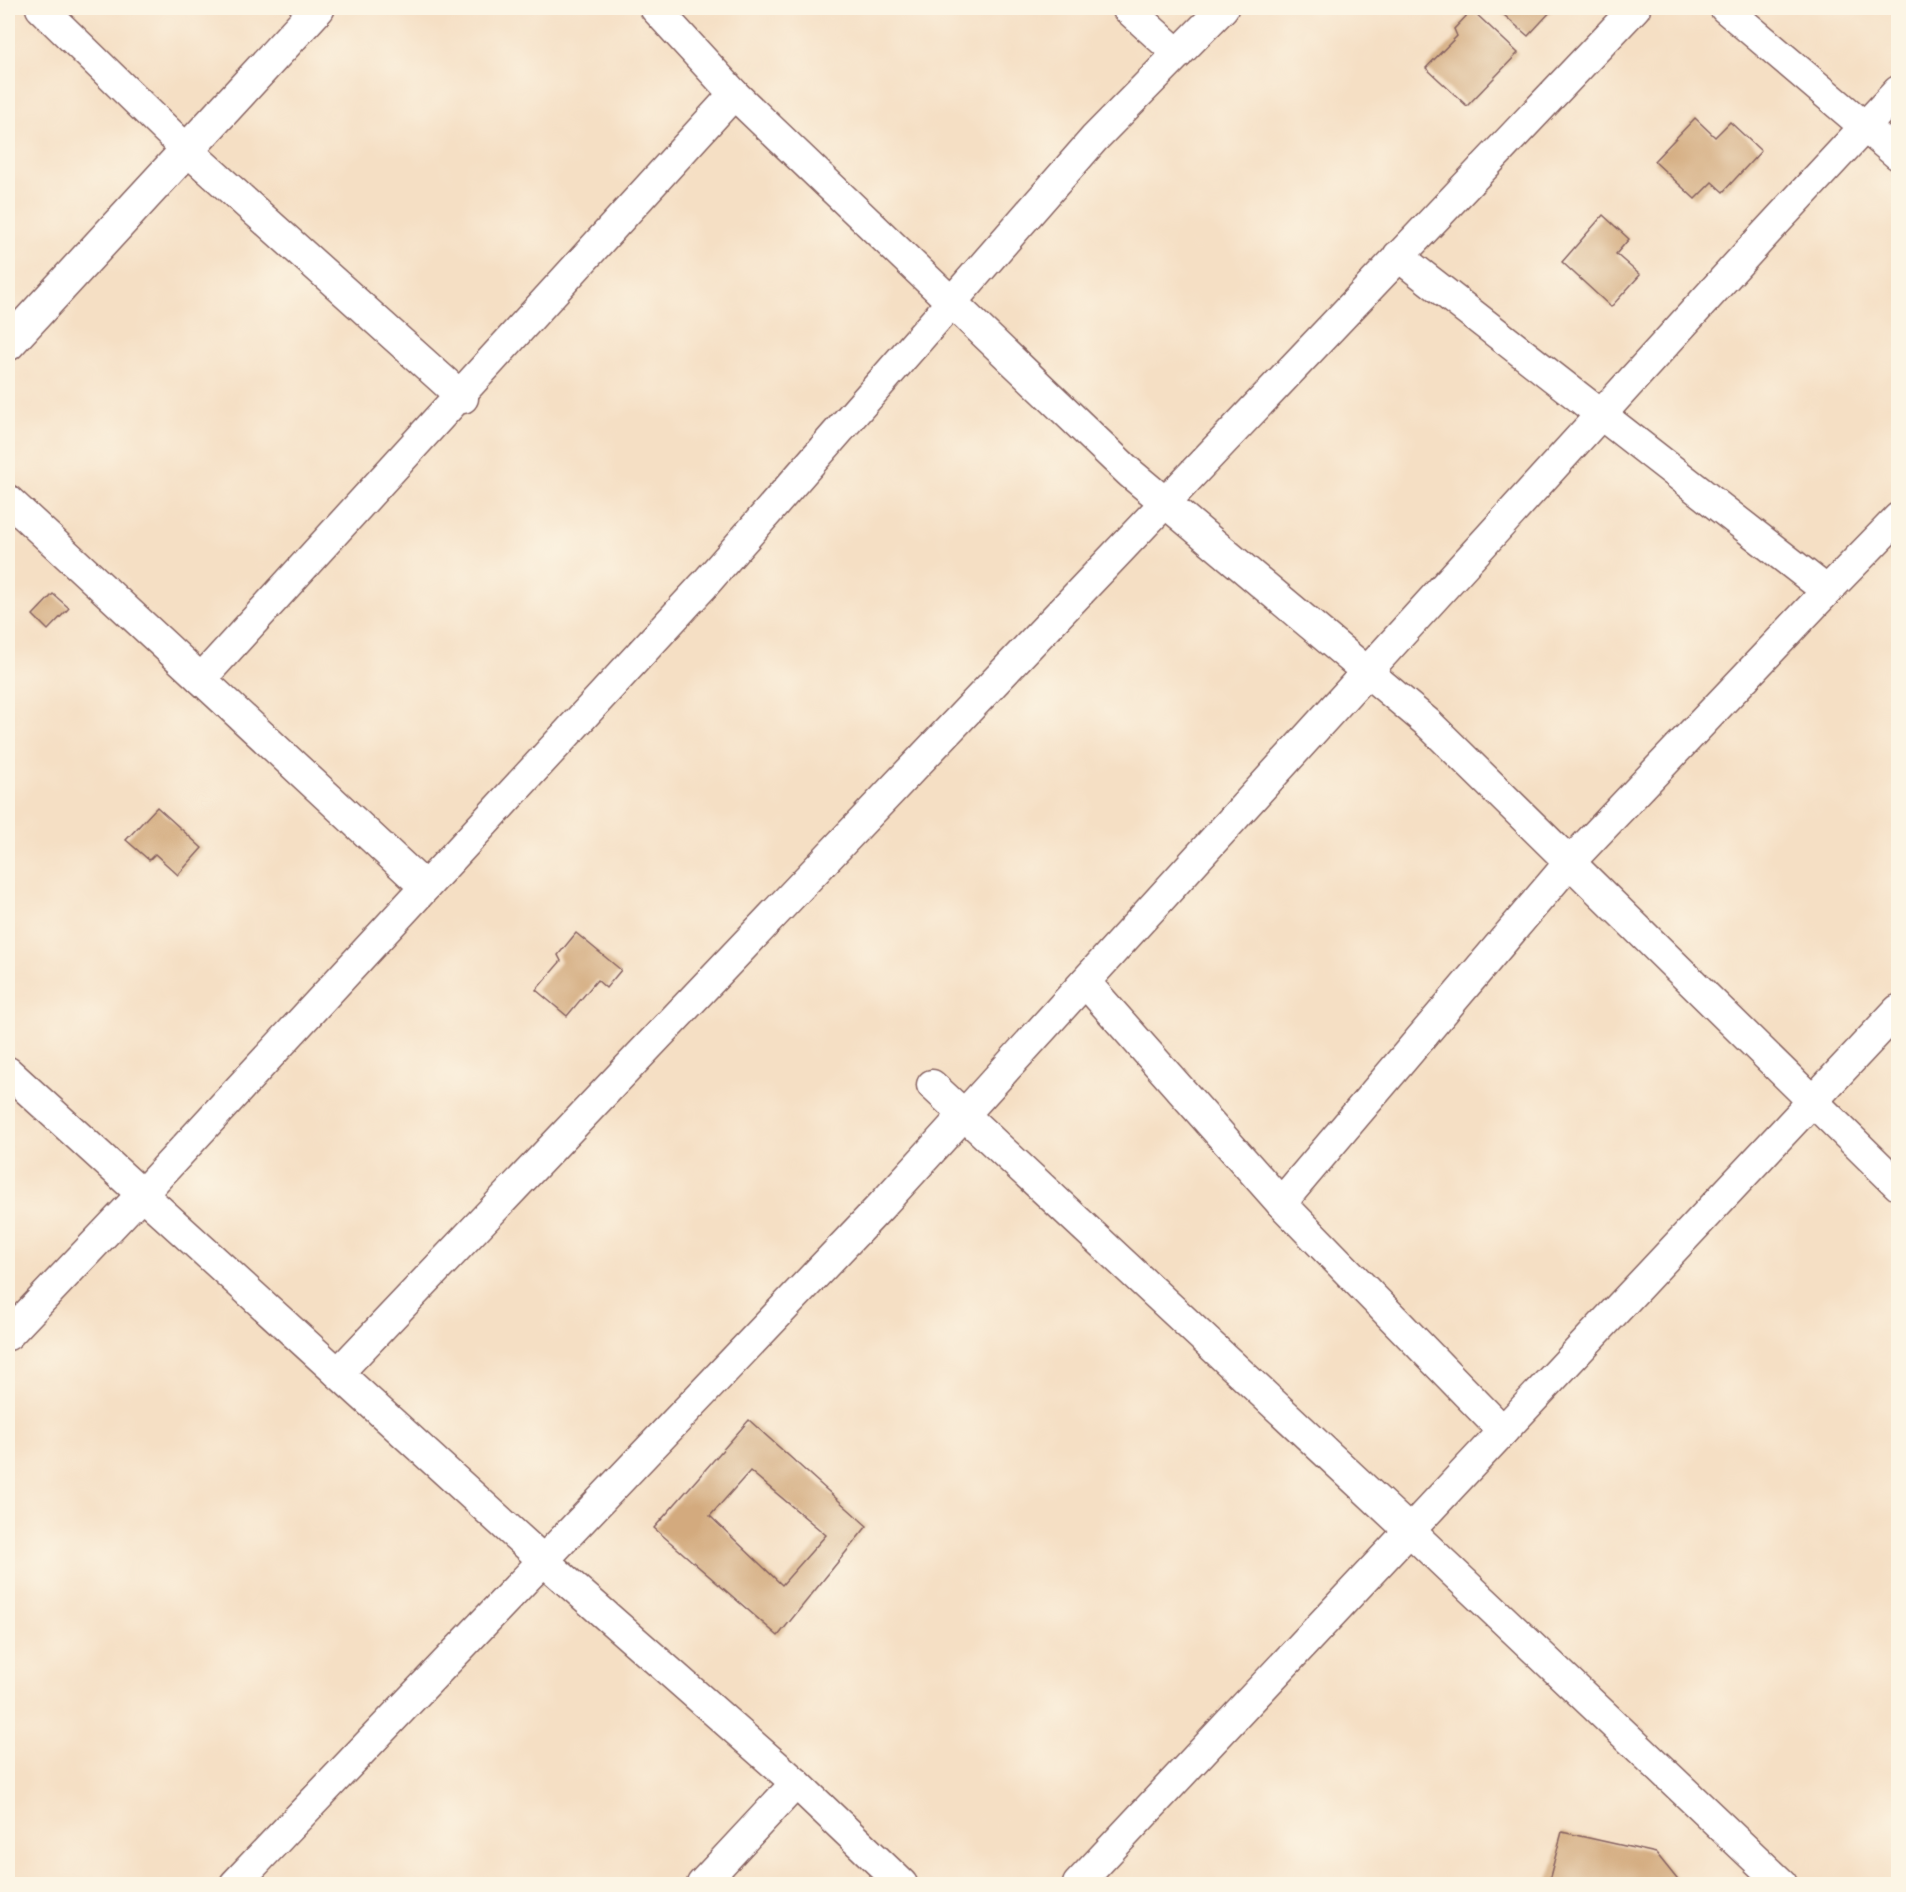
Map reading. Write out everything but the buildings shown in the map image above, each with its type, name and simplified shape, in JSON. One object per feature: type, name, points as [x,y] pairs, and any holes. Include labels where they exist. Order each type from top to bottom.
[{"type":"street","points":[[41,8],[187,150],[462,396]]},
{"type":"street","points":[[8,344],[318,8]]},
{"type":"street","points":[[655,8],[734,94],[1130,472],[1428,723],[1899,1185]]},
{"type":"street","points":[[1127,8],[1178,54]]},
{"type":"street","points":[[8,1335],[142,1194],[704,585],[1094,139],[1223,8]]},
{"type":"street","points":[[338,1373],[1635,8]]},
{"type":"street","points":[[1725,8],[1899,155]]},
{"type":"street","points":[[235,1884],[882,1206],[1600,416],[1899,91]]},
{"type":"street","points":[[201,679],[462,396],[734,94]]},
{"type":"street","points":[[1398,256],[1827,591]]},
{"type":"street","points":[[8,500],[425,887]]},
{"type":"street","points":[[1281,1203],[1570,862],[1899,518]]},
{"type":"street","points":[[1085,982],[1281,1203],[1503,1431]]},
{"type":"street","points":[[1078,1884],[1899,1010]]},
{"type":"street","points":[[8,1072],[543,1561],[796,1783],[902,1884]]},
{"type":"street","points":[[932,1085],[1410,1531],[1782,1884]]},
{"type":"street","points":[[702,1884],[796,1783]]}]
